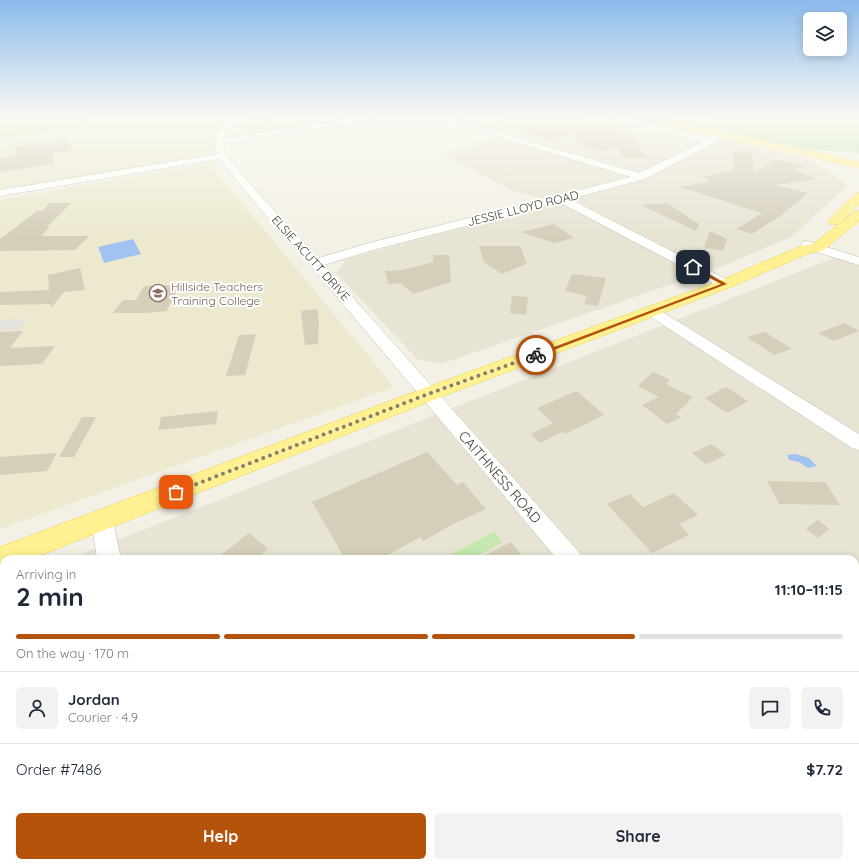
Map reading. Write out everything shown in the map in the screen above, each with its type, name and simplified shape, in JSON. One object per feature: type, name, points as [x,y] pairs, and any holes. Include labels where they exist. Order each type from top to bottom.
[{"type":"main road","points":[[814,155],[846,172]]},
{"type":"main road","points":[[815,155],[859,165]]},
{"type":"main road","points":[[810,247],[859,197]]},
{"type":"main road","points":[[10,555],[428,394],[653,312],[725,284],[810,247],[859,215]]},
{"type":"street","points":[[567,155],[641,177]]},
{"type":"street","name":"JESSIE LLOYD ROAD","points":[[316,263],[369,247],[561,199],[641,177],[682,155]]},
{"type":"street","points":[[0,194],[222,156]]},
{"type":"street","name":"ELSIE ACUTT DRIVE","points":[[222,156],[255,196],[316,263],[428,394]]},
{"type":"street","points":[[561,199],[725,284]]},
{"type":"street","points":[[810,247],[859,261]]},
{"type":"street","points":[[653,312],[859,443]]},
{"type":"street","name":"CAITHNESS ROAD","points":[[428,394],[568,555]]},
{"type":"street","points":[[102,520],[108,555]]},
{"type":"shaded area","points":[[0,155],[220,155],[220,156],[0,193]]},
{"type":"shaded area","points":[[446,155],[792,155],[811,160],[848,185],[791,237],[718,268],[441,364],[417,359],[336,273],[346,259],[550,203],[543,199],[513,191]]},
{"type":"shaded area","name":"Hillside Teachers Training College","points":[[209,163],[394,387],[0,529],[0,200]]},
{"type":"shaded area","points":[[834,258],[859,264],[859,555],[79,555]]},
{"type":"shaded area","points":[[28,319],[18,330],[0,331],[0,320]]},
{"type":"green space","points":[[494,532],[503,542],[479,555],[450,555]]},
{"type":"water","points":[[133,239],[141,254],[104,263],[98,247]]},
{"type":"water","points":[[796,454],[809,458],[817,466],[808,468],[799,462],[789,460],[787,455]]},
{"type":"building","points":[[52,155],[54,164],[0,172],[0,159],[16,156]]},
{"type":"building","points":[[623,155],[646,155],[648,158],[625,158]]},
{"type":"building","points":[[733,155],[752,155],[754,174],[774,159],[805,166],[793,169],[816,179],[775,185],[808,193],[780,216],[752,234],[737,229],[762,213],[680,187],[711,181],[703,177],[733,170]]},
{"type":"building","points":[[50,203],[71,203],[47,227],[50,227],[41,236],[89,236],[75,250],[0,251],[0,239],[37,211],[42,211]]},
{"type":"building","points":[[667,203],[699,224],[696,231],[641,205]]},
{"type":"building","points":[[554,224],[574,238],[554,243],[521,232]]},
{"type":"building","points":[[710,231],[727,239],[723,251],[704,247]]},
{"type":"building","points":[[479,246],[520,246],[527,264],[502,274],[484,262]]},
{"type":"building","points":[[433,255],[449,255],[451,282],[413,294],[401,283],[388,284],[385,271],[403,270],[433,262]]},
{"type":"building","points":[[80,268],[85,290],[64,292],[51,308],[51,304],[0,305],[0,292],[49,290],[48,275]]},
{"type":"building","points":[[572,274],[606,278],[598,306],[584,304],[587,296],[565,291]]},
{"type":"building","points":[[179,285],[167,311],[146,313],[113,313],[123,300],[136,300],[144,286]]},
{"type":"building","points":[[512,296],[528,297],[526,315],[510,313]]},
{"type":"building","points":[[317,309],[319,323],[318,344],[305,345],[301,311]]},
{"type":"building","points":[[845,323],[859,331],[834,341],[818,333]]},
{"type":"building","points":[[23,331],[10,348],[55,346],[42,364],[0,366],[0,332]]},
{"type":"building","points":[[765,332],[792,349],[774,355],[747,337]]},
{"type":"building","points":[[256,334],[245,375],[226,376],[239,335]]},
{"type":"building","points":[[653,372],[670,380],[666,384],[693,397],[676,414],[681,417],[667,424],[642,405],[659,397],[638,386]]},
{"type":"building","points":[[726,387],[748,401],[727,413],[705,398]]},
{"type":"building","points":[[577,391],[604,415],[565,434],[562,432],[540,443],[531,434],[553,423],[537,408]]},
{"type":"building","points":[[218,411],[216,424],[158,430],[161,417]]},
{"type":"building","points":[[82,417],[96,417],[74,457],[59,457]]},
{"type":"building","points":[[712,444],[726,455],[706,464],[692,453]]},
{"type":"building","points":[[427,452],[457,485],[463,482],[486,509],[455,523],[423,541],[420,537],[388,555],[343,555],[312,502]]},
{"type":"building","points":[[57,453],[47,471],[0,475],[0,457]]},
{"type":"building","points":[[767,481],[825,482],[840,505],[779,504]]},
{"type":"building","points":[[674,493],[698,515],[679,524],[689,535],[652,553],[607,504],[630,494],[643,507]]},
{"type":"building","points":[[818,520],[829,529],[818,538],[806,529]]},
{"type":"building","points":[[249,533],[268,549],[261,555],[221,555]]},
{"type":"building","points":[[511,542],[522,555],[486,555]]},
{"type":"way so far","points":[[176,492],[428,394],[536,355]]},
{"type":"place","name":"Hillside Teachers Training College","points":[[158,293]]},
{"type":"route","points":[[536,355],[725,284],[693,267]]}]
